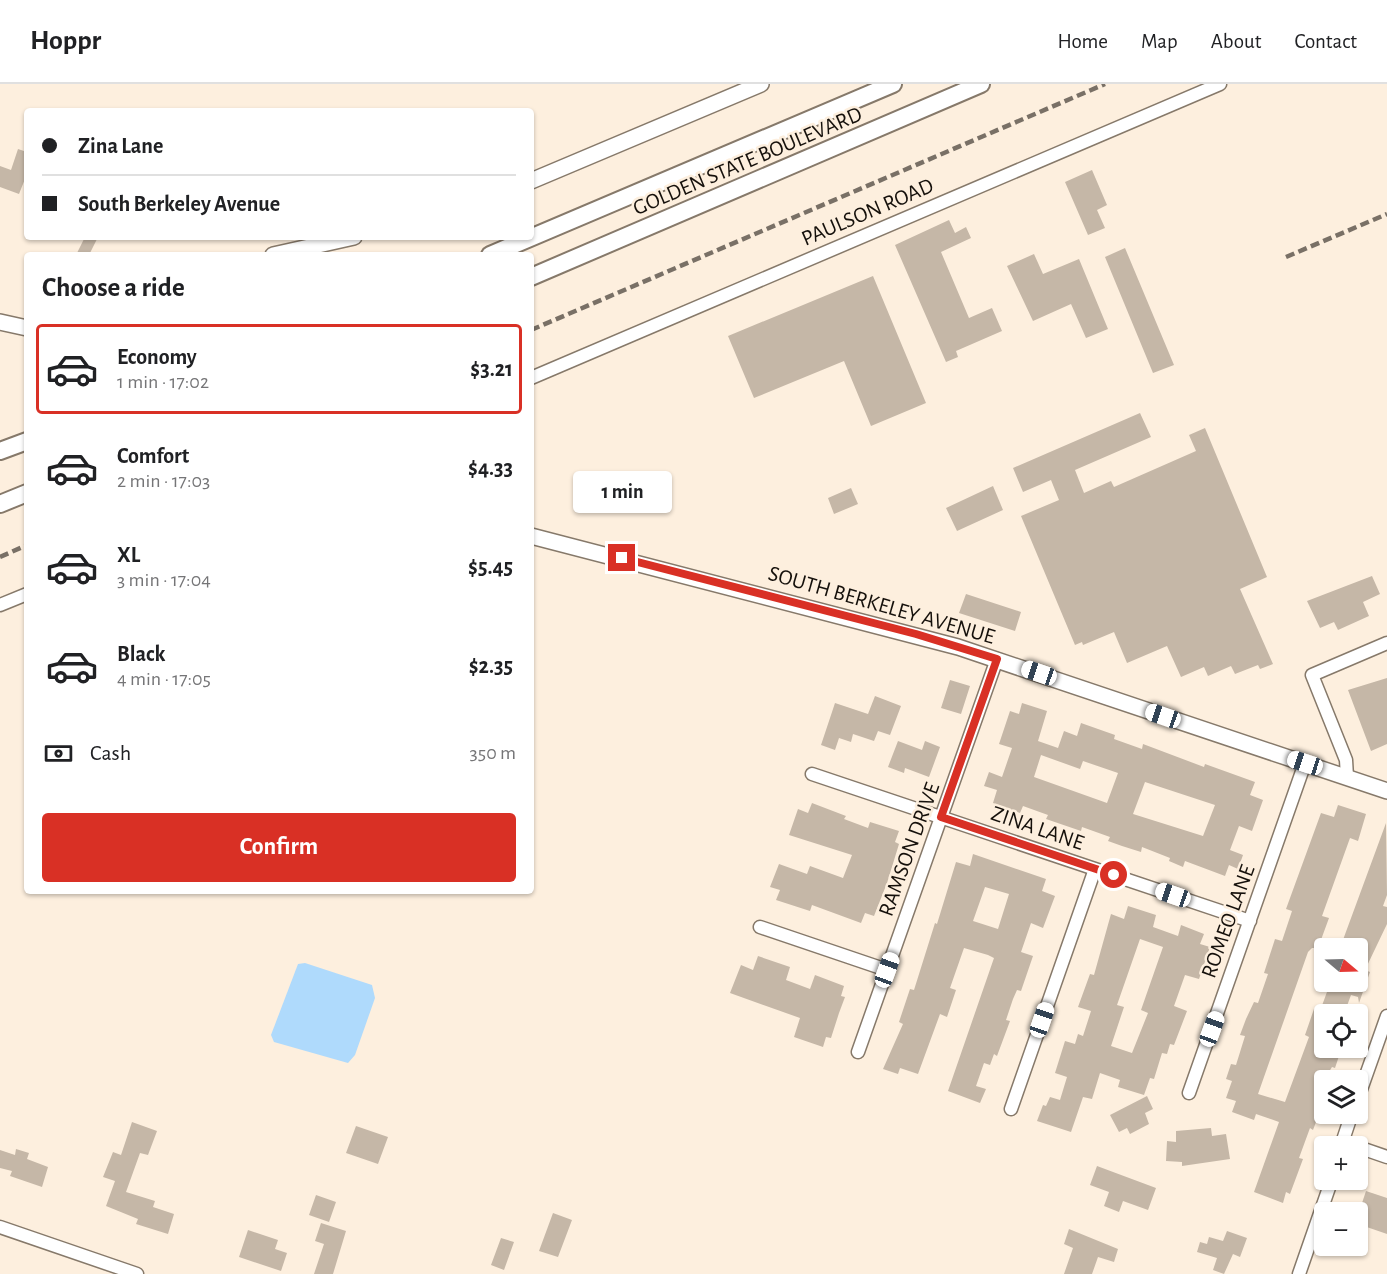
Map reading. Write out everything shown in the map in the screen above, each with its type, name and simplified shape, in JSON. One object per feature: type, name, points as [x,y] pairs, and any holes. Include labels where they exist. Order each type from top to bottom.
[{"type":"main road","name":"GOLDEN STATE BOULEVARD","points":[[534,236],[893,84]]},
{"type":"main road","name":"GOLDEN STATE BOULEVARD","points":[[534,276],[981,84]]},
{"type":"main road","name":"GOLDEN STATE BOULEVARD","points":[[497,252],[525,240]]},
{"type":"main road","points":[[0,451],[24,442]]},
{"type":"main road","points":[[0,504],[24,494]]},
{"type":"street","points":[[534,181],[761,84]]},
{"type":"street","name":"PAULSON ROAD","points":[[534,377],[1220,84]]},
{"type":"street","points":[[286,252],[340,240]]},
{"type":"street","points":[[0,322],[24,327]]},
{"type":"street","name":"SOUTH BERKELEY AVENUE","points":[[534,537],[847,616],[997,659],[1387,791]]},
{"type":"street","points":[[0,605],[24,595]]},
{"type":"street","points":[[1347,777],[1346,760],[1312,675],[1387,643]]},
{"type":"street","name":"RAMSON DRIVE","points":[[858,1052],[997,659]]},
{"type":"street","name":"ROMEO LANE","points":[[1189,1093],[1305,763]]},
{"type":"street","name":"ZINA LANE","points":[[812,774],[1250,921]]},
{"type":"street","points":[[1011,1109],[1095,868]]},
{"type":"street","points":[[759,927],[887,970]]},
{"type":"street","points":[[1368,1070],[1387,1016]]},
{"type":"street","points":[[1368,1150],[1387,1157]]},
{"type":"street","points":[[1299,1274],[1328,1190]]},
{"type":"street","points":[[0,1227],[137,1274]]},
{"type":"water","points":[[305,963],[372,985],[375,998],[355,1055],[348,1063],[274,1042],[271,1035],[298,964]]},
{"type":"building","points":[[18,149],[24,151],[24,182],[19,194],[0,187],[0,166],[11,170]]},
{"type":"building","points":[[1092,170],[1107,205],[1097,210],[1105,228],[1088,235],[1065,182]]},
{"type":"building","points":[[949,220],[955,233],[966,227],[971,238],[941,252],[969,318],[992,308],[1002,331],[956,351],[958,357],[946,362],[895,245]]},
{"type":"building","points":[[84,240],[96,240],[90,252],[78,252]]},
{"type":"building","points":[[1125,248],[1174,365],[1153,373],[1105,257]]},
{"type":"building","points":[[1034,254],[1043,274],[1079,259],[1108,329],[1086,338],[1071,304],[1033,321],[1007,266]]},
{"type":"building","points":[[873,276],[926,403],[871,426],[844,361],[754,398],[728,336]]},
{"type":"building","points":[[1140,413],[1151,437],[1075,470],[1084,493],[1111,481],[1114,487],[1196,451],[1189,435],[1205,428],[1267,577],[1240,589],[1273,664],[1260,669],[1258,665],[1235,674],[1231,666],[1208,676],[1204,667],[1181,677],[1167,646],[1127,663],[1114,632],[1083,645],[1082,642],[1075,645],[1021,516],[1059,500],[1051,480],[1023,492],[1013,468]]},
{"type":"building","points":[[993,486],[1003,510],[957,531],[946,508]]},
{"type":"building","points":[[851,488],[858,504],[834,514],[828,498]]},
{"type":"building","points":[[1372,576],[1380,594],[1363,602],[1369,616],[1338,630],[1334,622],[1320,628],[1307,601]]},
{"type":"building","points":[[966,594],[1021,612],[1015,631],[959,613]]},
{"type":"building","points":[[1387,678],[1387,744],[1371,751],[1348,690]]},
{"type":"building","points":[[950,680],[970,686],[961,714],[941,708]]},
{"type":"building","points":[[875,696],[901,706],[890,735],[878,731],[874,741],[853,734],[851,742],[839,738],[835,750],[821,745],[835,703],[868,714]]},
{"type":"building","points":[[1022,703],[1047,711],[1038,741],[1058,748],[1064,731],[1077,736],[1081,723],[1115,735],[1114,739],[1142,749],[1143,744],[1204,767],[1205,764],[1255,782],[1250,795],[1263,800],[1252,831],[1239,826],[1230,850],[1243,855],[1238,869],[1229,865],[1225,876],[1185,861],[1183,867],[1169,861],[1170,858],[1142,847],[1141,852],[1122,846],[1108,841],[1110,837],[1082,827],[1081,831],[1046,819],[1048,815],[1023,806],[1020,813],[993,803],[997,790],[984,786],[989,772],[1002,777],[1012,748],[999,744],[1010,711],[1019,714]],"holes":[[[1041,755],[1080,769],[1083,761],[1118,773],[1107,803],[1034,777]],[[1145,782],[1215,805],[1203,836],[1133,814]]]},
{"type":"building","points":[[898,741],[922,750],[925,741],[940,747],[929,777],[905,768],[904,773],[888,767]]},
{"type":"building","points":[[812,803],[846,816],[844,819],[868,828],[870,822],[899,831],[895,842],[899,844],[874,916],[865,913],[861,923],[812,905],[810,911],[776,900],[780,890],[770,887],[779,864],[807,874],[810,866],[843,878],[852,855],[789,835],[798,809],[808,813]]},
{"type":"building","points":[[1338,805],[1366,814],[1358,841],[1350,838],[1322,916],[1329,918],[1322,938],[1314,938],[1314,948],[1308,952],[1258,1094],[1285,1102],[1309,1037],[1305,1035],[1314,1009],[1314,1058],[1338,1058],[1335,1068],[1314,1070],[1315,1124],[1313,1130],[1310,1128],[1299,1158],[1303,1159],[1290,1194],[1286,1192],[1283,1203],[1254,1192],[1279,1122],[1256,1114],[1254,1120],[1232,1112],[1236,1101],[1226,1098],[1232,1081],[1226,1079],[1231,1064],[1236,1065],[1245,1036],[1240,1035],[1246,1019],[1254,1002],[1258,1003],[1268,974],[1264,973],[1275,939],[1282,941],[1292,911],[1286,909],[1321,813],[1334,817]]},
{"type":"building","points":[[1386,823],[1387,895],[1383,906],[1387,907],[1387,924],[1368,964],[1368,938],[1344,938]]},
{"type":"building","points":[[973,854],[1046,879],[1042,891],[1055,896],[1043,928],[1031,923],[1021,952],[1033,956],[1021,991],[1017,990],[1013,999],[1006,1020],[1010,1021],[997,1056],[994,1054],[990,1065],[984,1063],[976,1086],[986,1089],[980,1103],[948,1091],[994,958],[988,955],[964,948],[950,988],[956,990],[947,1017],[940,1014],[918,1074],[900,1068],[898,1074],[883,1069],[903,1024],[899,1022],[910,989],[914,990],[956,862],[970,866]],"holes":[[[985,887],[1009,894],[998,929],[973,921]]]},
{"type":"building","points":[[1128,906],[1156,915],[1153,927],[1178,936],[1181,925],[1204,934],[1200,944],[1210,947],[1199,979],[1185,975],[1174,1006],[1187,1011],[1174,1045],[1170,1044],[1167,1054],[1162,1053],[1154,1079],[1150,1078],[1144,1095],[1118,1087],[1120,1080],[1100,1073],[1092,1099],[1083,1097],[1071,1132],[1037,1121],[1043,1105],[1046,1106],[1050,1097],[1060,1100],[1067,1077],[1055,1073],[1065,1041],[1075,1044],[1078,1034],[1083,1036],[1091,1011],[1078,1007],[1090,974],[1094,975],[1111,914],[1124,919]],"holes":[[[1140,939],[1163,947],[1141,1010],[1148,1013],[1132,1053],[1111,1046],[1124,1007],[1117,1005]]]},
{"type":"building","points":[[758,956],[790,967],[786,980],[810,989],[815,975],[844,986],[841,996],[845,997],[831,1038],[826,1037],[823,1047],[794,1037],[800,1018],[730,993],[741,965],[753,970]]},
{"type":"building","points":[[1327,992],[1363,992],[1359,1003],[1358,997],[1351,995],[1348,1004],[1323,1004]]},
{"type":"building","points":[[1147,1096],[1153,1109],[1145,1113],[1149,1124],[1130,1134],[1127,1128],[1119,1132],[1110,1115]]},
{"type":"building","points":[[132,1122],[157,1131],[148,1155],[140,1153],[126,1192],[155,1201],[153,1207],[174,1214],[168,1234],[136,1224],[138,1219],[106,1206],[115,1181],[103,1177],[113,1152],[121,1155]]},
{"type":"building","points":[[356,1126],[388,1137],[378,1164],[346,1153]]},
{"type":"building","points":[[1211,1128],[1212,1136],[1226,1134],[1230,1159],[1182,1166],[1182,1162],[1166,1161],[1167,1141],[1176,1142],[1176,1131]]},
{"type":"building","points":[[16,1149],[29,1153],[27,1159],[48,1167],[42,1187],[10,1176],[12,1171],[0,1168],[0,1150],[15,1155]]},
{"type":"building","points":[[1097,1166],[1156,1188],[1148,1210],[1123,1201],[1119,1212],[1104,1206],[1109,1192],[1090,1185]]},
{"type":"building","points":[[1366,1191],[1387,1198],[1387,1234],[1368,1227],[1368,1202],[1362,1202]]},
{"type":"building","points":[[316,1195],[336,1202],[329,1222],[309,1215]]},
{"type":"building","points":[[553,1213],[572,1220],[558,1257],[539,1251]]},
{"type":"building","points":[[321,1223],[346,1231],[333,1274],[314,1274],[324,1244],[315,1241]]},
{"type":"building","points":[[1069,1229],[1118,1249],[1114,1262],[1098,1257],[1092,1274],[1064,1274],[1073,1248],[1064,1244]]},
{"type":"building","points":[[248,1230],[278,1240],[275,1249],[287,1253],[281,1271],[239,1257]]},
{"type":"building","points":[[1227,1231],[1247,1238],[1240,1257],[1233,1254],[1224,1274],[1213,1270],[1217,1258],[1197,1252],[1200,1242],[1207,1244],[1209,1237],[1223,1241]]},
{"type":"building","points":[[501,1238],[514,1242],[504,1270],[491,1265]]},
{"type":"railway","points":[[534,329],[1105,84]]},
{"type":"railway","points":[[1286,257],[1387,214]]},
{"type":"railway","points":[[0,557],[24,546]]},
{"type":"route","points":[[622,558],[916,634],[997,659],[941,817],[1114,875]]}]
